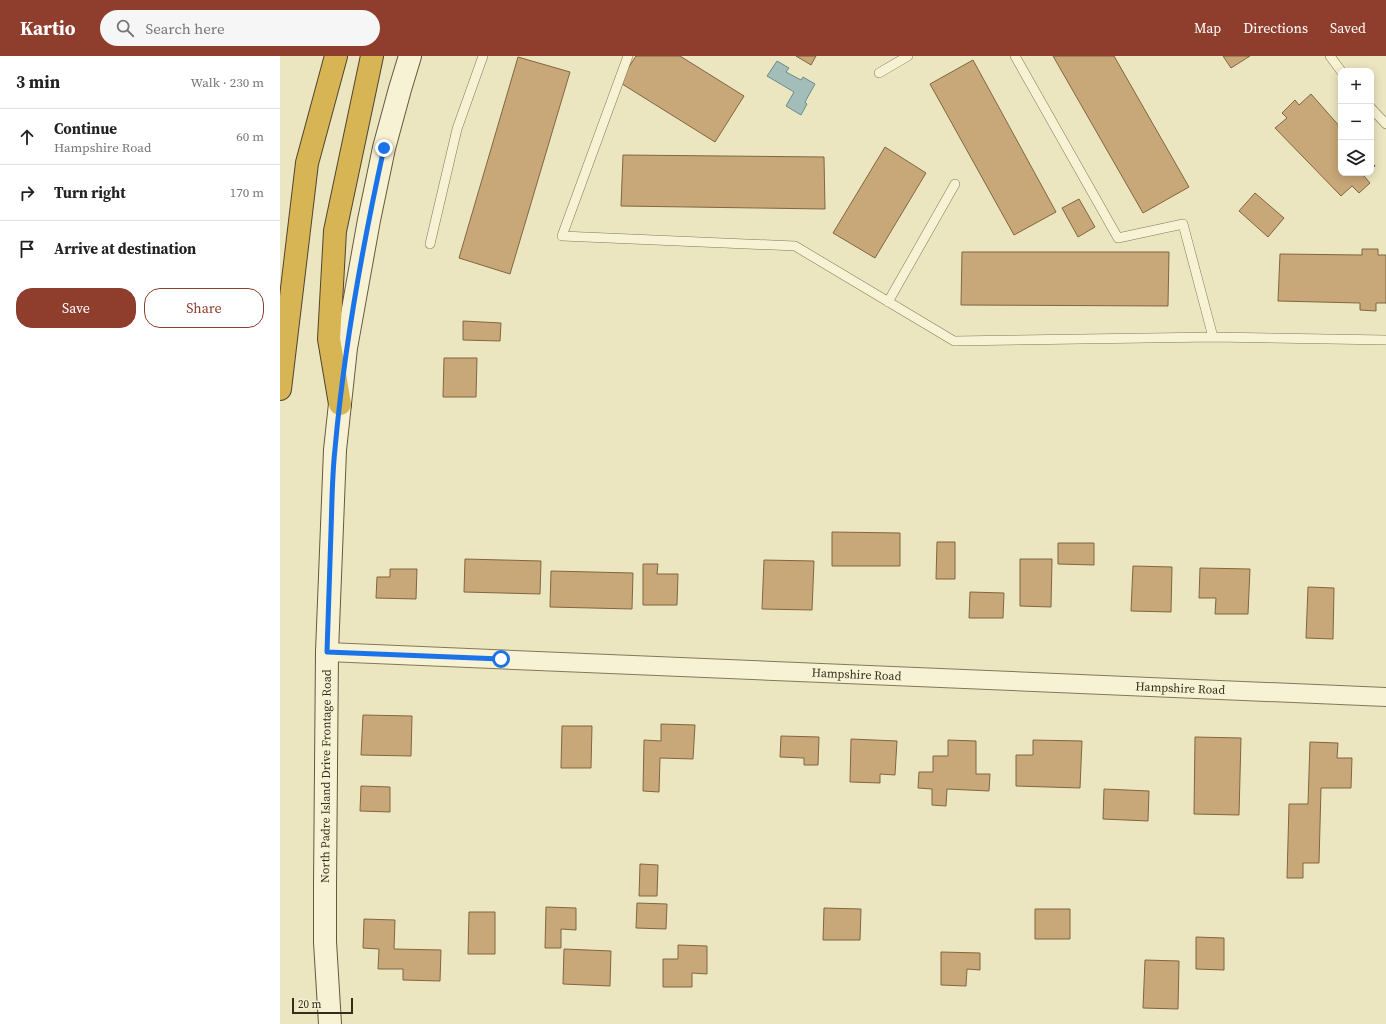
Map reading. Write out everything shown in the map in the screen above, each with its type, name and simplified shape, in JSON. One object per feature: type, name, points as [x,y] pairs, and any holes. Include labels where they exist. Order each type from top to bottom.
[{"type":"highway","points":[[280,389],[307,163],[336,56]]},
{"type":"highway","points":[[340,404],[329,339],[335,231],[372,56]]},
{"type":"main road","name":"North Padre Island Drive Frontage Road","points":[[330,1024],[325,942],[327,652],[334,472],[346,348],[369,220],[384,148],[410,56]]},
{"type":"street","name":"Hampshire Road","points":[[327,652],[1386,697]]},
{"type":"lane","points":[[430,244],[457,129],[483,56]]},
{"type":"lane","points":[[628,56],[562,236],[795,246],[954,341],[1213,337],[1386,340]]},
{"type":"lane","points":[[879,73],[908,56]]},
{"type":"lane","points":[[1015,56],[1118,238],[1183,224],[1213,337]]},
{"type":"lane","points":[[1330,56],[1340,68]]},
{"type":"lane","points":[[1374,111],[1386,124]]},
{"type":"lane","points":[[888,302],[954,184]]},
{"type":"water","points":[[777,61],[789,68],[786,72],[801,80],[803,77],[815,84],[805,102],[807,104],[801,115],[786,106],[794,92],[767,76]]},
{"type":"building","points":[[636,56],[680,56],[744,96],[715,142],[619,82]]},
{"type":"building","points":[[796,56],[816,56],[811,65]]},
{"type":"building","points":[[1053,56],[1114,56],[1189,187],[1143,213]]},
{"type":"building","points":[[1223,56],[1250,56],[1231,68]]},
{"type":"building","points":[[518,57],[570,72],[510,274],[459,258]]},
{"type":"building","points":[[973,60],[1056,212],[1014,235],[930,84]]},
{"type":"building","points":[[1311,94],[1338,125],[1338,176],[1364,176],[1370,183],[1359,193],[1352,186],[1341,196],[1275,128],[1287,118],[1282,113],[1295,100],[1299,105]]},
{"type":"building","points":[[885,147],[926,173],[875,258],[833,233]]},
{"type":"building","points":[[623,155],[824,157],[825,209],[621,206]]},
{"type":"building","points":[[1255,193],[1284,218],[1268,237],[1239,211]]},
{"type":"building","points":[[1079,199],[1095,227],[1078,237],[1062,208]]},
{"type":"building","points":[[1362,249],[1378,249],[1378,255],[1386,255],[1386,303],[1376,303],[1376,311],[1360,310],[1360,303],[1278,301],[1280,254],[1362,255]]},
{"type":"building","points":[[962,252],[1169,252],[1168,306],[961,305]]},
{"type":"building","points":[[463,321],[501,323],[500,341],[463,340]]},
{"type":"building","points":[[444,358],[477,358],[476,397],[443,397]]},
{"type":"building","points":[[832,532],[900,533],[900,566],[832,566]]},
{"type":"building","points":[[937,542],[955,542],[955,579],[936,579]]},
{"type":"building","points":[[1058,543],[1094,543],[1094,565],[1058,564]]},
{"type":"building","points":[[465,559],[541,561],[540,594],[464,592]]},
{"type":"building","points":[[1020,559],[1052,559],[1051,607],[1020,606]]},
{"type":"building","points":[[764,560],[814,561],[812,610],[762,609]]},
{"type":"building","points":[[643,564],[658,564],[657,574],[678,574],[677,605],[643,605]]},
{"type":"building","points":[[1133,566],[1172,567],[1171,612],[1131,611]]},
{"type":"building","points":[[1200,568],[1250,569],[1248,614],[1215,614],[1216,598],[1199,598]]},
{"type":"building","points":[[390,569],[417,569],[416,599],[376,598],[377,577],[390,577]]},
{"type":"building","points":[[551,571],[633,573],[632,609],[550,607]]},
{"type":"building","points":[[1308,587],[1334,588],[1333,639],[1306,638]]},
{"type":"building","points":[[970,592],[1004,593],[1003,618],[969,618]]},
{"type":"building","points":[[363,715],[412,716],[411,756],[361,755]]},
{"type":"building","points":[[661,724],[695,725],[693,759],[660,758],[659,792],[643,791],[644,740],[661,741]]},
{"type":"building","points":[[562,726],[592,726],[591,768],[561,768]]},
{"type":"building","points":[[781,736],[819,737],[818,765],[804,765],[804,758],[780,757]]},
{"type":"building","points":[[1195,737],[1241,738],[1239,815],[1194,814]]},
{"type":"building","points":[[851,739],[897,741],[895,775],[880,774],[880,783],[850,782]]},
{"type":"building","points":[[948,740],[976,741],[976,774],[990,774],[989,791],[947,789],[946,806],[932,805],[932,789],[918,788],[919,772],[933,772],[933,756],[948,756]]},
{"type":"building","points":[[1033,740],[1082,741],[1080,788],[1016,786],[1016,755],[1033,755]]},
{"type":"building","points":[[1310,742],[1338,743],[1337,758],[1352,758],[1351,788],[1321,788],[1319,863],[1303,863],[1303,878],[1287,878],[1289,804],[1308,804]]},
{"type":"building","points":[[361,786],[390,787],[390,812],[360,811]]},
{"type":"building","points":[[1104,789],[1149,791],[1148,821],[1103,819]]},
{"type":"building","points":[[640,864],[658,865],[657,896],[639,896]]},
{"type":"building","points":[[637,903],[667,904],[666,929],[636,928]]},
{"type":"building","points":[[546,907],[576,908],[576,930],[561,929],[561,948],[545,948]]},
{"type":"building","points":[[824,908],[861,909],[860,940],[823,940]]},
{"type":"building","points":[[1035,909],[1070,909],[1070,939],[1035,939]]},
{"type":"building","points":[[469,912],[495,912],[495,954],[468,954]]},
{"type":"building","points":[[364,919],[395,920],[394,949],[441,950],[440,981],[403,980],[403,969],[378,969],[379,949],[363,948]]},
{"type":"building","points":[[1196,937],[1224,938],[1224,970],[1196,969]]},
{"type":"building","points":[[678,945],[707,946],[707,974],[692,973],[692,987],[663,987],[663,959],[678,959]]},
{"type":"building","points":[[564,949],[611,951],[610,986],[563,984]]},
{"type":"building","points":[[941,952],[980,953],[980,970],[967,969],[966,986],[941,985]]},
{"type":"building","points":[[1145,960],[1179,961],[1178,1009],[1143,1008]]},
{"type":"route","points":[[384,148],[359,270],[346,348],[335,450],[327,652],[501,659]]}]
